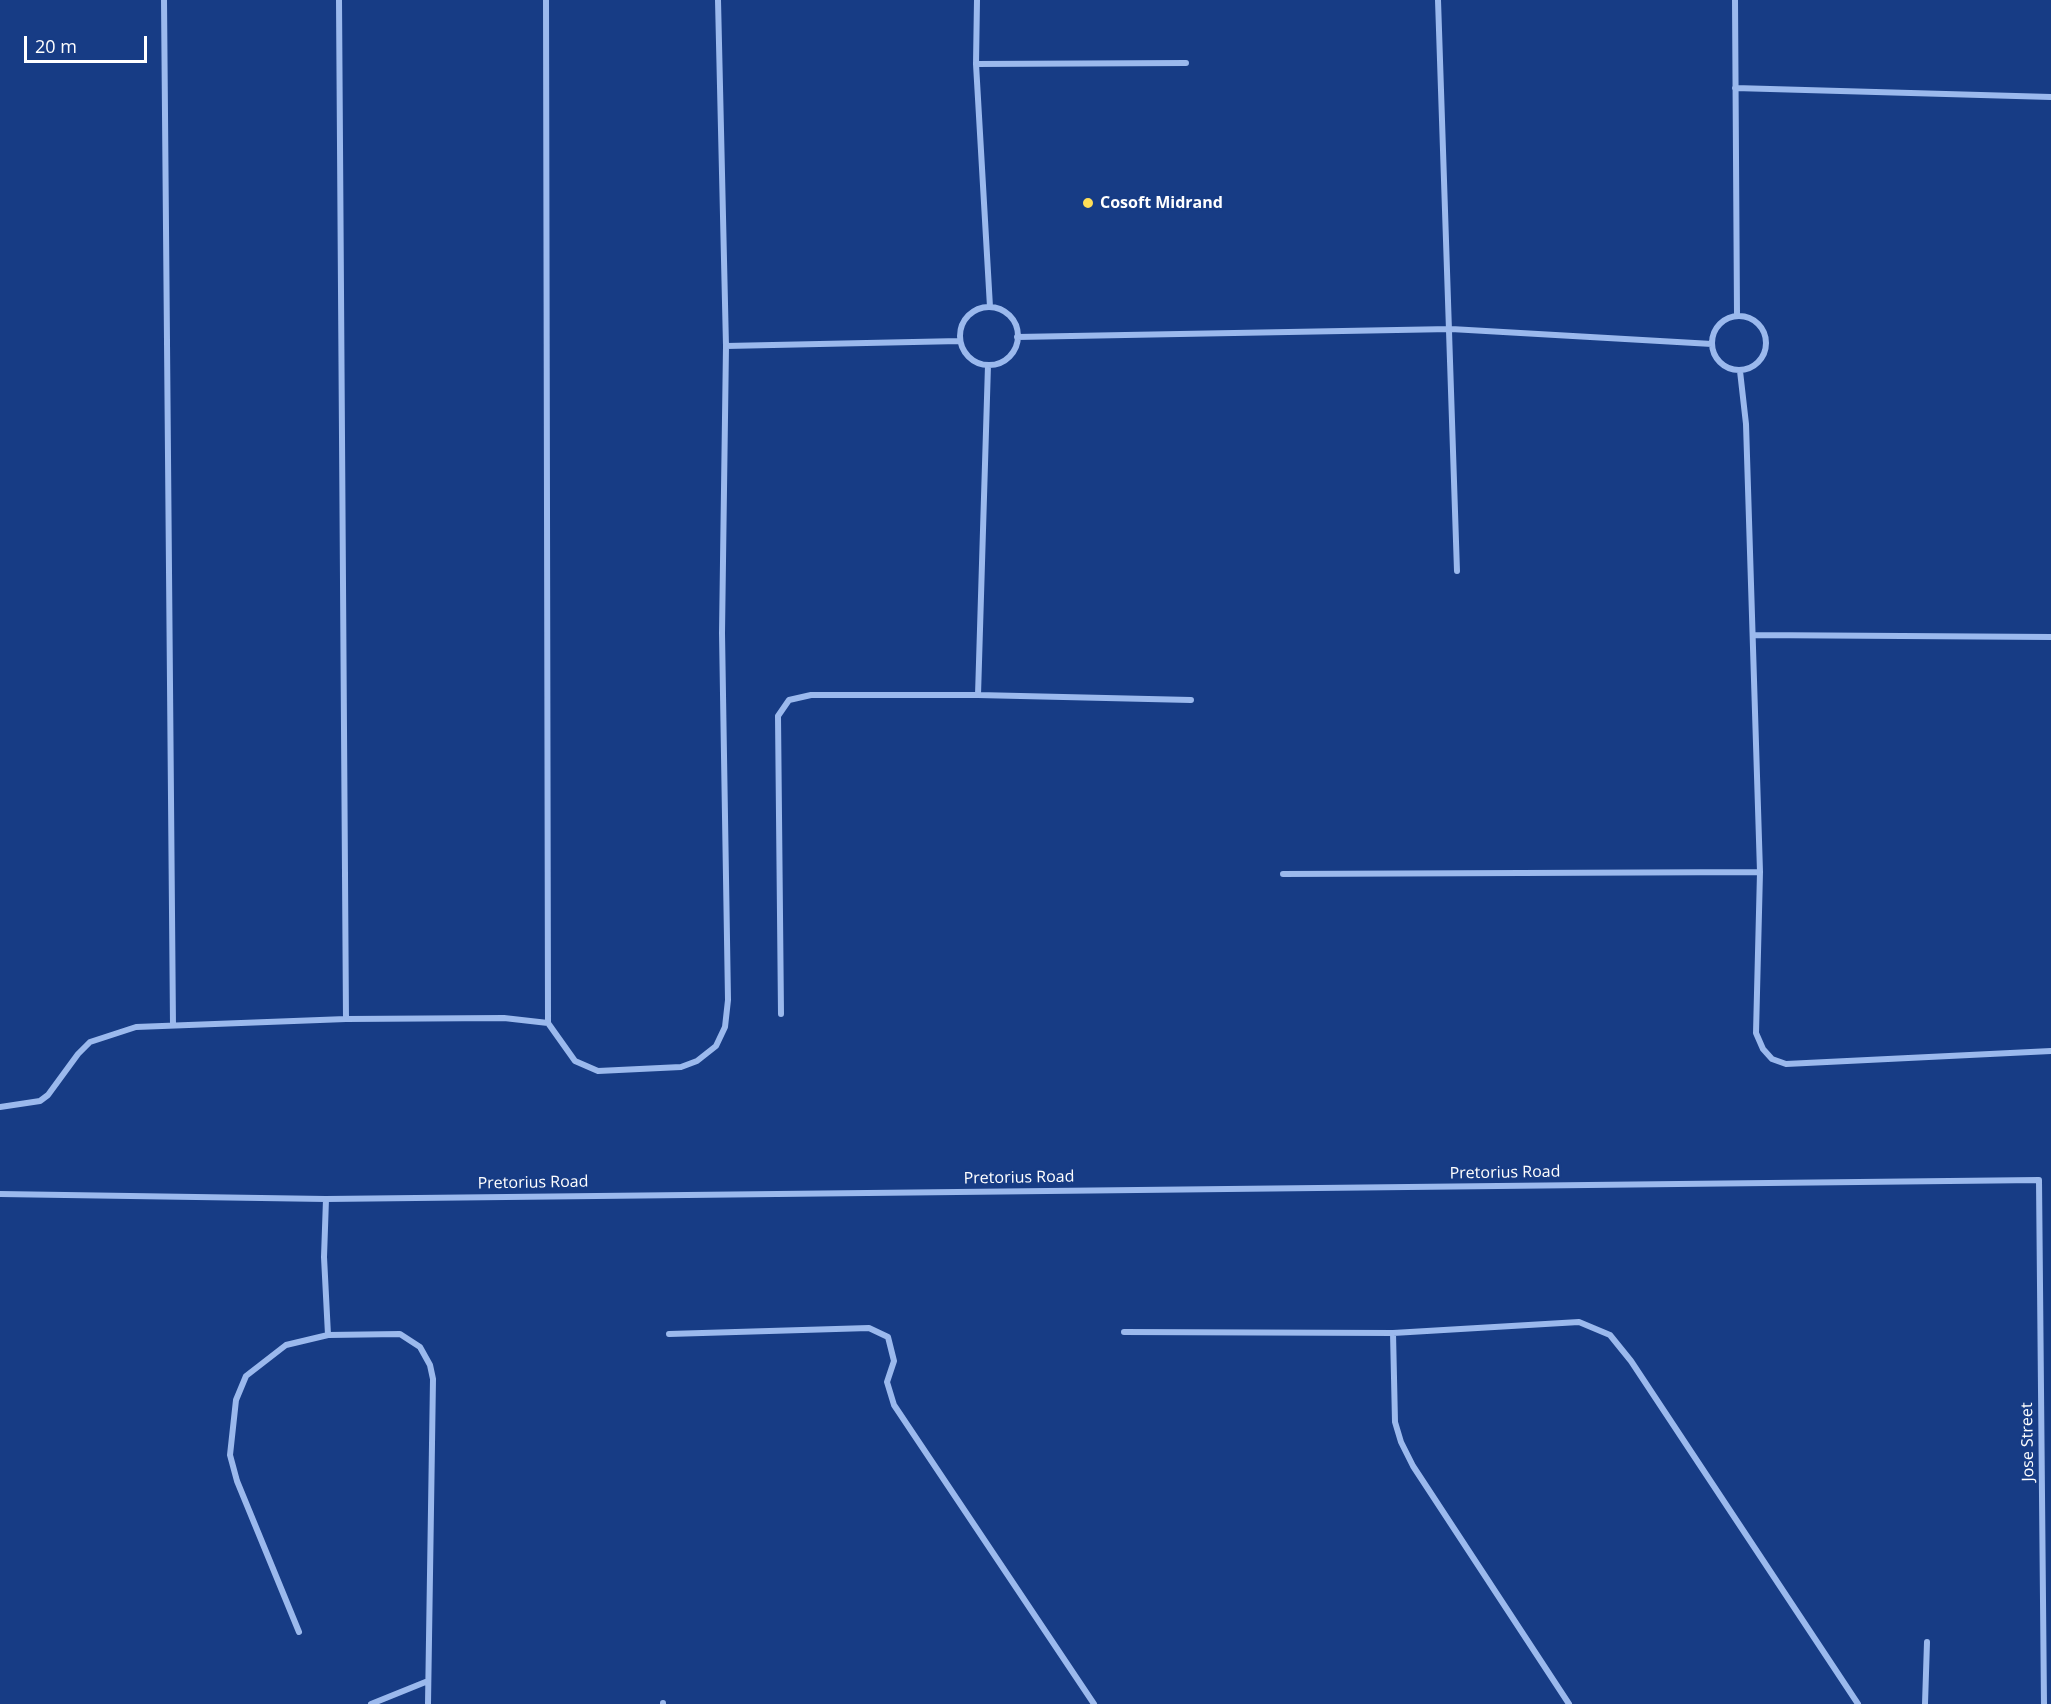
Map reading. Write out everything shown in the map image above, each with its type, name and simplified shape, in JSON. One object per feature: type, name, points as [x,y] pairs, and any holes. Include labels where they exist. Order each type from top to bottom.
[{"type":"street","points":[[164,0],[173,1025]]},
{"type":"street","points":[[339,0],[345,1019]]},
{"type":"street","points":[[546,0],[548,1023],[575,1061],[598,1071],[681,1067],[697,1061],[716,1046],[725,1027],[728,1000],[722,633],[726,346],[718,0]]},
{"type":"street","points":[[977,0],[976,64],[990,307]]},
{"type":"street","points":[[1438,0],[1451,329],[1457,571]]},
{"type":"street","points":[[1735,0],[1737,315]]},
{"type":"street","points":[[976,64],[1186,63]]},
{"type":"street","points":[[1736,88],[2051,97]]},
{"type":"street","points":[[990,307],[1003,310],[1012,319],[1017,331],[1017,344],[1011,355],[1000,363],[988,365],[975,362],[965,353],[960,341],[961,328],[967,316],[978,309],[990,307]]},
{"type":"street","points":[[1737,315],[1759,324],[1766,341],[1761,359],[1752,367],[1740,371],[1728,369],[1718,362],[1712,351],[1712,344],[1716,327],[1725,319],[1737,315]]},
{"type":"street","points":[[1017,337],[1451,329],[1712,344]]},
{"type":"street","points":[[726,346],[960,341]]},
{"type":"street","points":[[978,695],[988,365]]},
{"type":"street","points":[[1740,371],[1746,424],[1760,872],[1754,1023],[1763,1049],[1772,1059],[1786,1064],[2051,1051]]},
{"type":"street","points":[[1753,635],[2051,637]]},
{"type":"street","points":[[781,1014],[778,716],[784,705],[793,697],[811,695],[978,695],[1191,700]]},
{"type":"street","points":[[1283,874],[1760,872]]},
{"type":"street","points":[[0,1107],[33,1103],[48,1095],[78,1054],[90,1042],[136,1027],[345,1019],[504,1018],[548,1023]]},
{"type":"street","name":"Pretorius Road","points":[[0,1194],[327,1199],[2039,1180]]},
{"type":"street","name":"Jose Street","points":[[2039,1180],[2044,1704]]},
{"type":"street","points":[[327,1199],[324,1257],[328,1335]]},
{"type":"street","points":[[1124,1332],[1393,1333],[1579,1322],[1610,1335],[1631,1361],[1858,1704]]},
{"type":"street","points":[[669,1334],[868,1328],[888,1337],[894,1361],[886,1382],[894,1405],[1094,1704]]},
{"type":"street","points":[[1393,1333],[1395,1422],[1401,1442],[1413,1466],[1569,1704]]},
{"type":"street","points":[[299,1632],[237,1481],[231,1455],[231,1430],[236,1400],[246,1376],[266,1358],[286,1345],[328,1335],[400,1334],[420,1347],[430,1365],[434,1393],[428,1704]]},
{"type":"street","points":[[1925,1704],[1927,1642]]},
{"type":"street","points":[[371,1704],[428,1682]]},
{"type":"place","name":"Cosoft Midrand","points":[[1088,203]]}]
